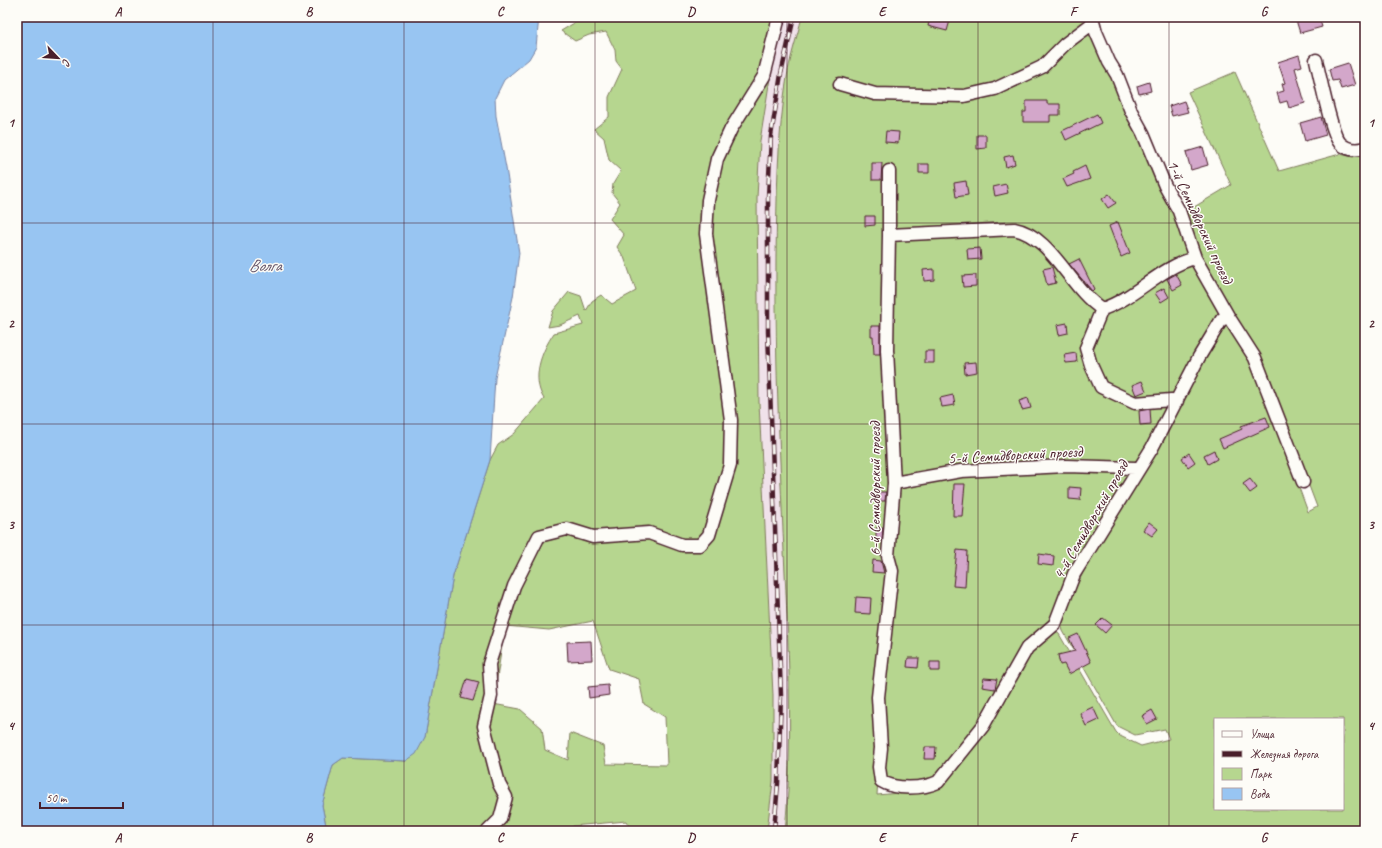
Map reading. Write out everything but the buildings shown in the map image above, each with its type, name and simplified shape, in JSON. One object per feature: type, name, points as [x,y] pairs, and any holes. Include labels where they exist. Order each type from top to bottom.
[{"type":"street","points":[[488,831],[500,819],[506,798],[499,784],[484,726],[491,696],[489,664],[514,586],[539,536],[567,528],[593,537],[649,533],[682,545],[700,546],[709,535],[730,465],[731,420],[706,234],[708,200],[717,159],[731,129],[764,76],[779,17]]},
{"type":"street","points":[[840,84],[875,94],[964,96],[995,88],[1042,67],[1065,44],[1093,20]]},
{"type":"street","name":"1-й Семидворский проезд","points":[[1093,20],[1165,186],[1179,211],[1195,258],[1228,316],[1255,358],[1303,482]]},
{"type":"street","points":[[1316,60],[1338,142],[1347,149],[1358,150],[1365,148]]},
{"type":"street","name":"6-й Семидворский проезд","points":[[882,781],[879,767],[881,748],[878,696],[892,571],[888,556],[894,483],[887,350],[890,235],[889,171]]},
{"type":"street","points":[[890,235],[1014,228],[1024,231],[1058,260],[1068,276],[1094,304],[1102,309]]},
{"type":"street","points":[[1177,401],[1170,400],[1135,403],[1102,387],[1091,365],[1086,348],[1087,342],[1102,309],[1114,305],[1167,270],[1195,258]]},
{"type":"street","name":"4-й Семидворский проезд","points":[[882,781],[891,787],[930,786],[938,782],[983,726],[1027,648],[1055,624],[1074,574],[1138,470],[1203,351],[1222,320],[1228,316]]},
{"type":"street","name":"5-й Семидворский проезд","points":[[894,483],[961,471],[995,469],[1066,466],[1135,468],[1138,470]]},
{"type":"shaded area","points":[[783,17],[802,17],[787,76],[780,136],[777,197],[775,332],[790,694],[788,799],[785,831],[767,831],[773,781],[773,695],[759,402],[757,198],[760,141],[770,78]]},
{"type":"green space","points":[[584,17],[783,17],[770,78],[760,141],[757,198],[759,402],[773,695],[773,781],[767,831],[632,831],[626,821],[573,826],[573,831],[327,831],[322,805],[333,765],[343,758],[406,761],[425,737],[453,576],[490,460],[498,445],[514,434],[544,399],[540,391],[538,374],[539,365],[549,340],[554,333],[583,325],[580,316],[560,325],[548,327],[553,311],[569,292],[581,296],[586,311],[592,301],[601,295],[612,304],[636,291],[624,257],[617,247],[624,235],[610,219],[620,203],[612,193],[613,184],[621,171],[609,160],[604,138],[594,129],[609,117],[609,97],[622,69],[616,61],[615,50],[606,32],[589,35],[575,41],[561,31]],"holes":[[[593,621],[609,669],[639,679],[644,704],[665,717],[667,765],[606,764],[603,746],[570,733],[568,760],[545,750],[542,728],[520,709],[493,704],[505,626],[549,630]]]},
{"type":"green space","points":[[802,17],[1088,17],[1091,31],[1175,211],[1189,253],[1113,304],[1101,305],[1025,228],[902,233],[892,227],[889,573],[877,795],[933,790],[943,782],[1028,651],[1055,631],[1059,634],[1116,732],[1120,736],[1141,746],[1169,739],[1165,729],[1135,735],[1117,726],[1063,631],[1060,621],[1097,543],[1203,359],[1226,323],[1251,359],[1308,512],[1317,507],[1260,356],[1207,268],[1184,213],[1231,185],[1188,92],[1235,72],[1279,171],[1340,154],[1353,157],[1365,153],[1365,831],[785,831],[789,766],[790,702],[777,375],[776,296],[779,144],[790,62]]},
{"type":"green space","points":[[1015,231],[1045,252],[1096,310],[1085,341],[1100,391],[1170,405],[1137,464],[901,479],[895,474],[892,243],[896,239]]},
{"type":"green space","points":[[1187,263],[1197,266],[1220,314],[1176,392],[1170,396],[1135,401],[1108,388],[1092,361],[1090,342],[1103,315]]},
{"type":"green space","points":[[1132,471],[1051,619],[996,699],[938,776],[924,784],[885,780],[881,696],[898,486],[963,473]]},
{"type":"water","name":"Волга","points":[[17,17],[539,17],[536,47],[529,59],[504,80],[495,98],[496,116],[506,168],[519,253],[513,297],[495,378],[490,460],[453,576],[425,737],[416,754],[406,761],[343,758],[333,765],[322,805],[327,831],[17,831]]},
{"type":"railway","points":[[774,831],[778,783],[781,696],[768,331],[768,197],[771,136],[781,74],[794,17]]}]
